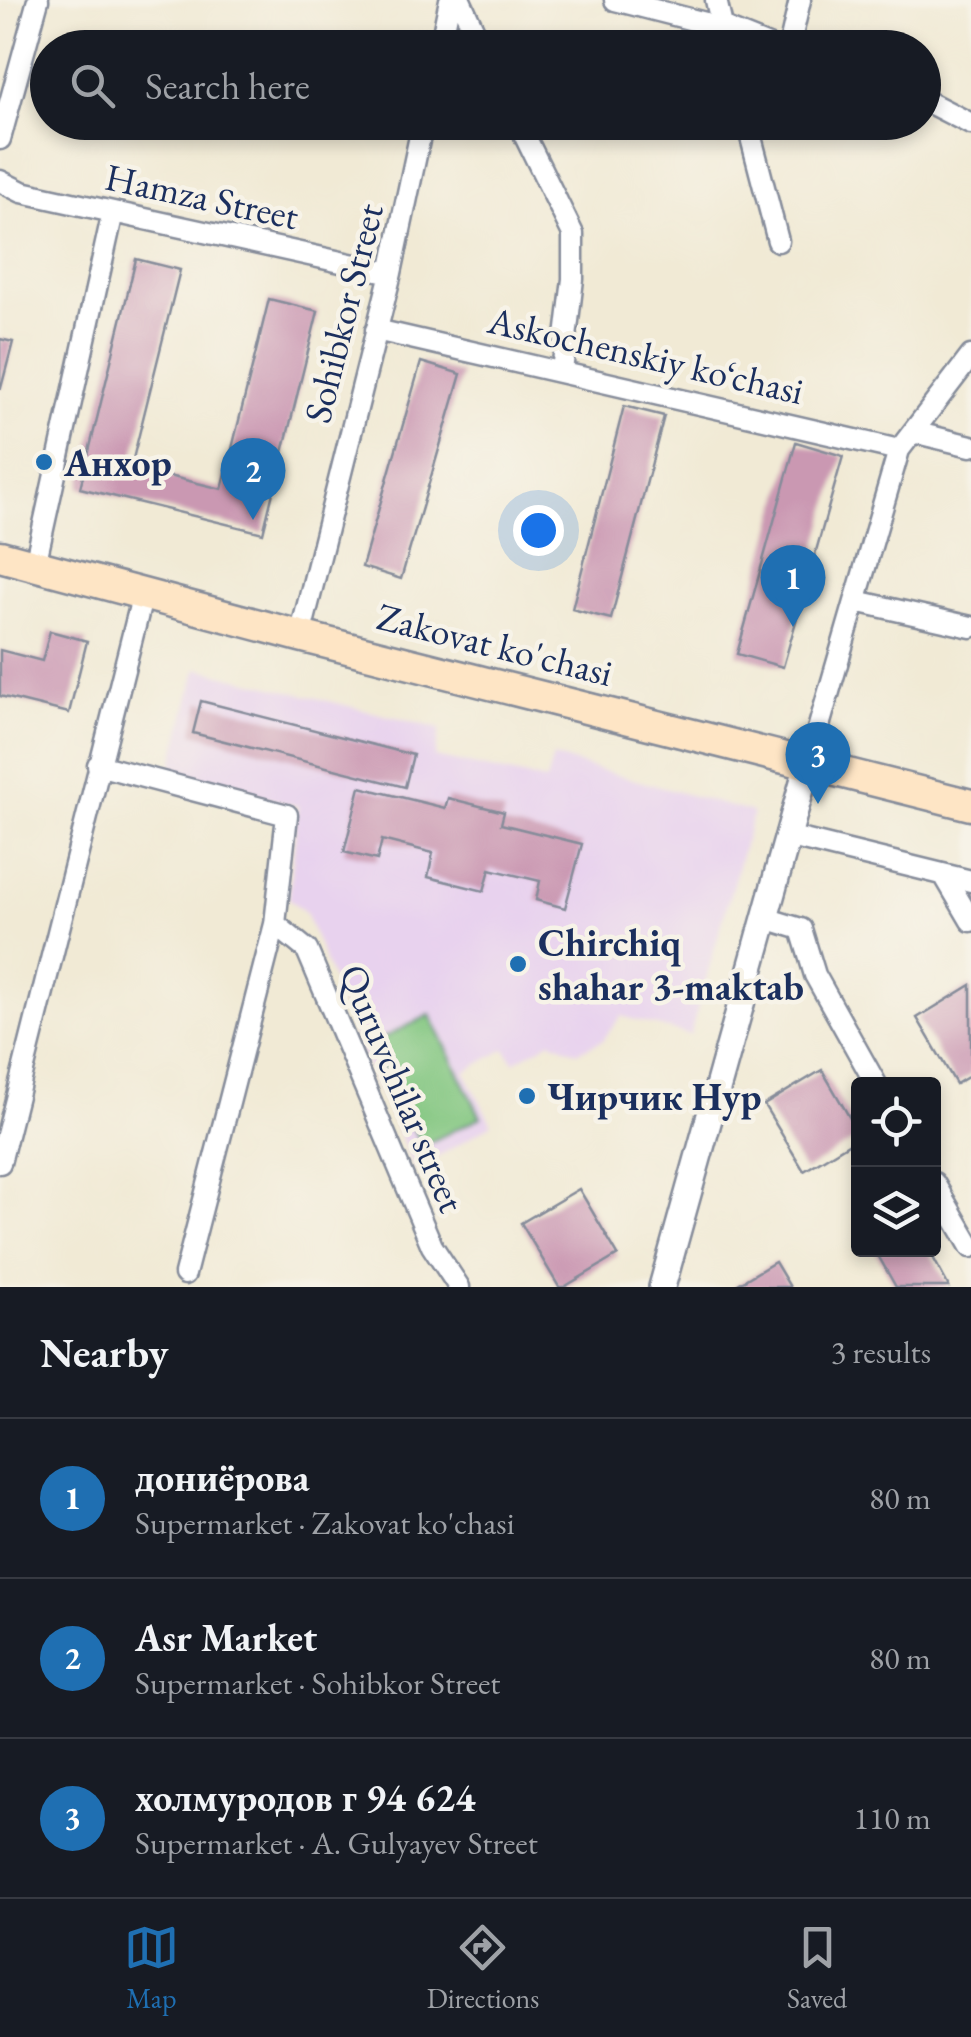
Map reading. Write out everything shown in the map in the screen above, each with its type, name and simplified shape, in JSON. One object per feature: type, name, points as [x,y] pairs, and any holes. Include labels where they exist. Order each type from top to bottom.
[{"type":"main road","name":"Zakovat ko'chasi","points":[[0,556],[971,805]]},
{"type":"street","points":[[0,139],[38,0]]},
{"type":"street","points":[[444,30],[450,0]]},
{"type":"street","points":[[460,0],[474,30]]},
{"type":"street","points":[[616,0],[704,30]]},
{"type":"street","points":[[716,0],[722,30]]},
{"type":"street","points":[[794,30],[800,0]]},
{"type":"street","points":[[941,109],[971,124]]},
{"type":"street","name":"Sohibkor Street","points":[[300,636],[391,273],[420,140]]},
{"type":"street","points":[[527,140],[573,234],[562,371]]},
{"type":"street","points":[[752,140],[778,241]]},
{"type":"street","name":"Hamza Street","points":[[0,181],[22,192],[391,273]]},
{"type":"street","points":[[35,565],[112,212]]},
{"type":"street","name":"Askochenskiy ko‘chasi","points":[[376,330],[900,450]]},
{"type":"street","points":[[662,1287],[787,836],[900,450],[971,356]]},
{"type":"street","points":[[913,432],[971,446]]},
{"type":"street","points":[[0,1163],[144,594]]},
{"type":"street","points":[[856,600],[971,628]]},
{"type":"street","points":[[98,765],[288,815],[275,924],[185,1274]]},
{"type":"street","points":[[787,836],[971,882]]},
{"type":"street","points":[[944,875],[971,921]]},
{"type":"street","points":[[765,918],[801,929],[815,975],[872,1077]]},
{"type":"street","name":"Quruvchilar street","points":[[275,924],[307,950],[432,1246],[459,1287]]},
{"type":"street","points":[[941,1195],[971,1247]]},
{"type":"shaded area","name":"Chirchiq shahar 3-maktab","points":[[197,668],[440,729],[435,757],[546,781],[553,757],[753,813],[690,1035],[621,1016],[603,1040],[577,1052],[551,1041],[514,1062],[505,1049],[465,1072],[492,1124],[416,1170],[365,1061],[305,912],[289,899],[298,806],[170,774]]},
{"type":"green space","points":[[430,1015],[481,1117],[422,1146],[371,1044]]},
{"type":"building","points":[[136,259],[180,270],[131,467],[222,489],[269,299],[318,311],[263,533],[80,488]]},
{"type":"building","points":[[0,339],[13,342],[1,388],[0,388]]},
{"type":"building","points":[[421,362],[461,374],[401,579],[362,567]]},
{"type":"building","points":[[624,406],[664,416],[611,619],[572,609]]},
{"type":"building","points":[[796,442],[843,456],[783,667],[737,654]]},
{"type":"building","points":[[50,631],[87,641],[69,713],[0,696],[0,650],[42,661]]},
{"type":"building","points":[[201,701],[413,755],[405,787],[193,733]]},
{"type":"building","points":[[360,787],[445,808],[448,798],[504,812],[501,824],[582,844],[565,908],[536,900],[540,881],[490,869],[484,891],[428,877],[433,853],[382,840],[377,860],[344,852]]},
{"type":"building","points":[[971,985],[971,1075],[956,1084],[917,1018]]},
{"type":"building","points":[[822,1070],[851,1120],[851,1142],[804,1171],[764,1105]]},
{"type":"building","points":[[579,1189],[618,1255],[559,1287],[521,1223]]},
{"type":"building","points":[[879,1257],[933,1257],[949,1287],[896,1287]]},
{"type":"building","points":[[775,1262],[790,1287],[733,1287]]},
{"type":"place","name":"Анхор","points":[[44,462]]},
{"type":"place","name":"Asr Market","points":[[253,520]]},
{"type":"place","name":"дониёрова","points":[[793,627]]},
{"type":"place","name":"холмуродов г 94 624","points":[[818,804]]},
{"type":"place","name":"Chirchiq shahar 3-maktab","points":[[518,964]]},
{"type":"place","name":"Чирчик Нур","points":[[527,1096]]}]
